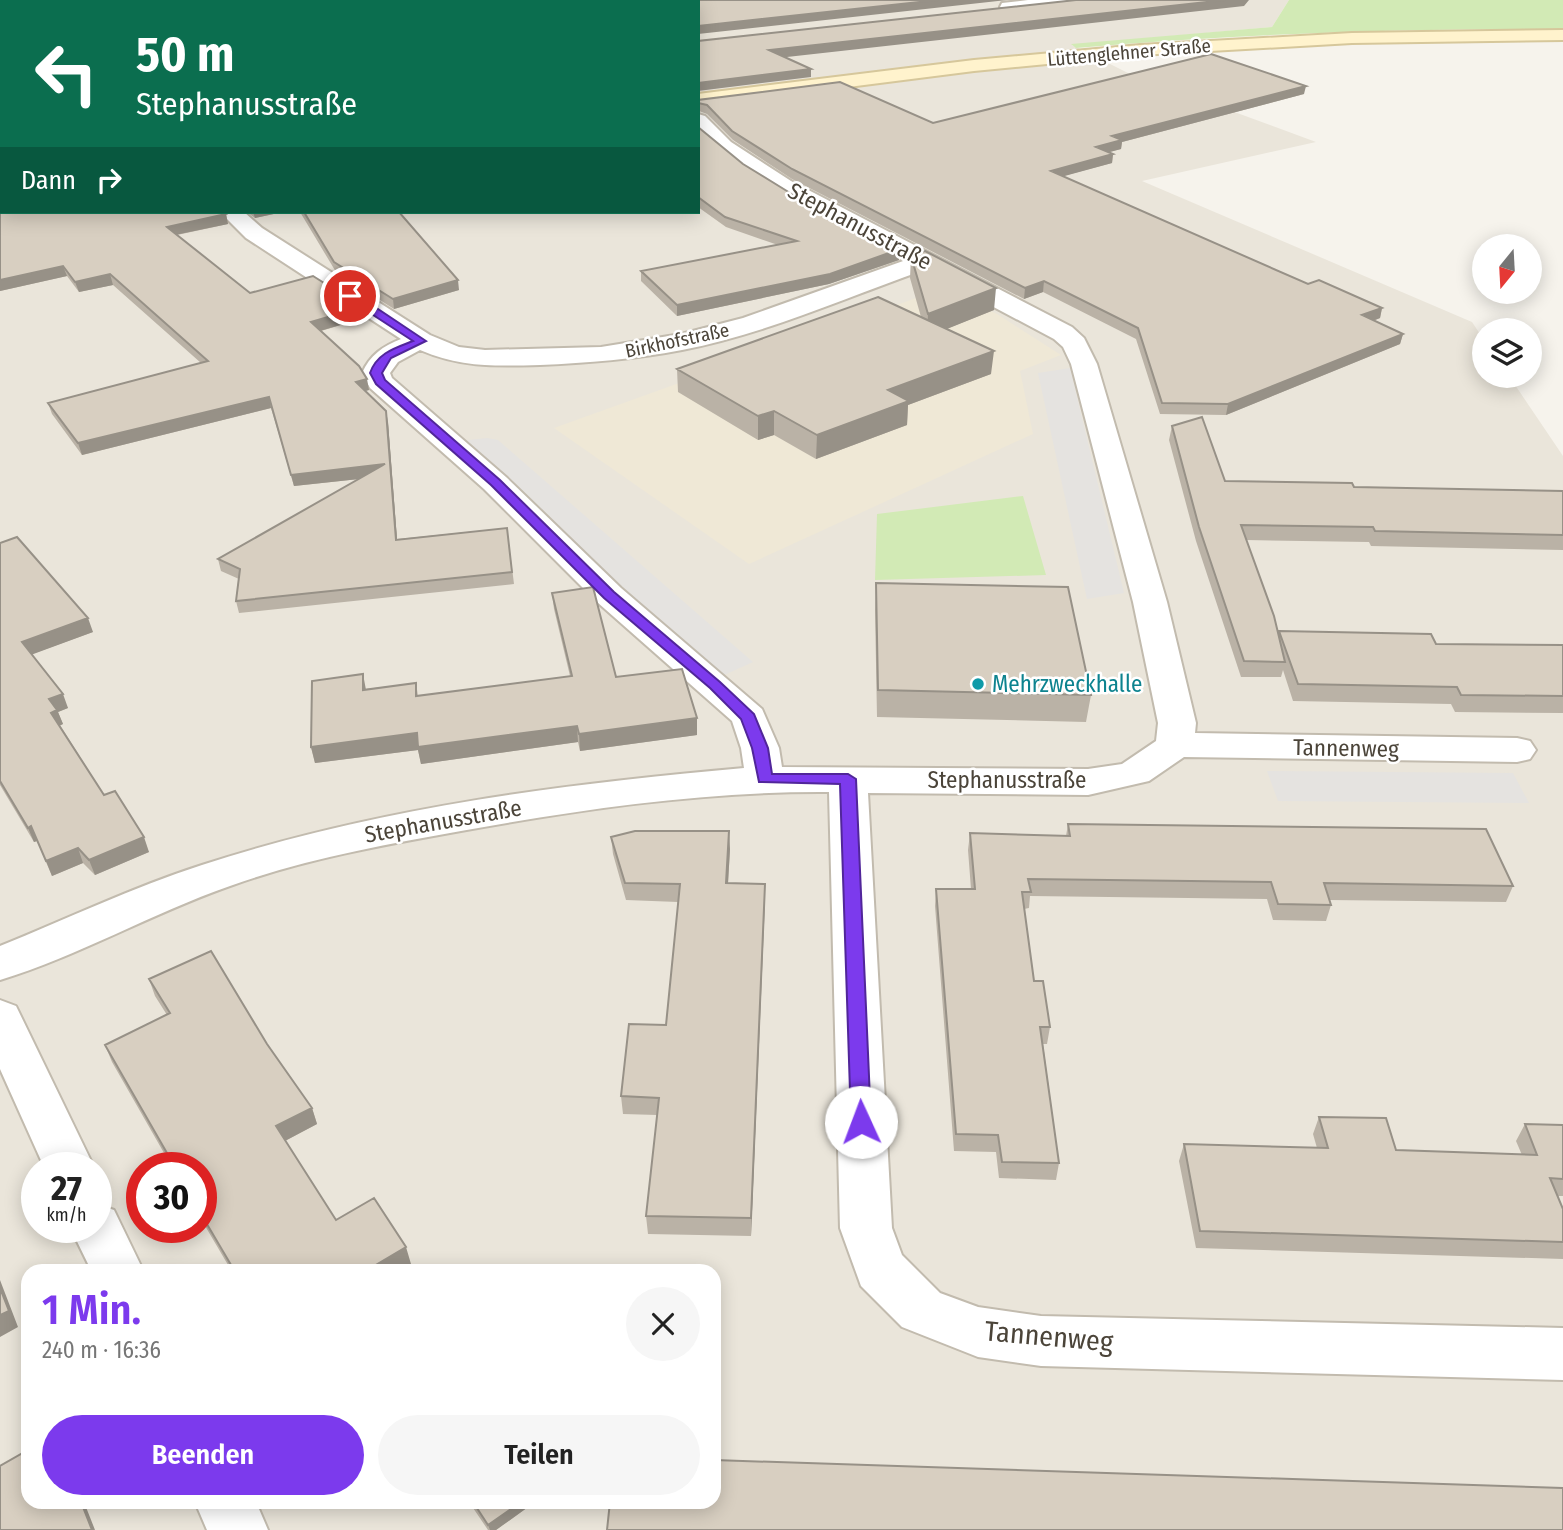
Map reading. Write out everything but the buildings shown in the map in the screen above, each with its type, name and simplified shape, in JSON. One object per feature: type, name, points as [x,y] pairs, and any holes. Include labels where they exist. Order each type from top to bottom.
[{"type":"street","points":[[995,9],[1076,0]]},
{"type":"street","name":"Lüttenglehner Straße","points":[[700,100],[1139,50],[1336,38],[1563,35]]},
{"type":"street","name":"Stephanusstraße","points":[[0,964],[214,876],[330,843],[524,806],[638,790],[765,779],[1088,782],[1122,777],[1154,765],[1175,746],[1177,723],[1150,602],[1084,364],[1075,344],[1063,333],[783,186],[724,146],[700,122]]},
{"type":"street","name":"Birkhofstraße","points":[[233,214],[254,233],[421,341],[454,355],[485,358],[560,358],[640,350],[752,323],[926,261]]},
{"type":"street","points":[[421,341],[387,356],[376,373],[380,382],[495,483],[609,595],[715,685],[748,717],[760,748],[765,779]]},
{"type":"street","name":"Tannenweg","points":[[1175,746],[1517,750]]},
{"type":"street","name":"Tannenweg","points":[[848,779],[866,1228],[880,1269],[921,1310],[978,1332],[1041,1341],[1563,1354]]},
{"type":"street","points":[[0,1017],[62,1152]]},
{"type":"street","points":[[104,1243],[114,1264]]},
{"type":"street","points":[[228,1509],[238,1530]]},
{"type":"shaded area","points":[[700,0],[1289,0],[1272,27],[1072,45],[1128,73],[1316,142],[1142,181],[1472,322],[1472,388],[1517,388],[1563,456],[1563,1530],[0,1530],[0,214],[700,214]]},
{"type":"shaded area","points":[[944,288],[997,314],[1061,355],[1020,371],[1033,434],[749,564],[554,428]]},
{"type":"shaded area","points":[[1070,368],[1124,593],[1087,599],[1038,373]]},
{"type":"shaded area","points":[[487,438],[498,440],[753,662],[722,676],[459,441]]},
{"type":"shaded area","points":[[1267,771],[1513,773],[1529,803],[1278,801]]},
{"type":"green space","points":[[1289,0],[1563,0],[1563,29],[1319,33],[1076,48],[1071,44],[1272,27]]},
{"type":"green space","points":[[1023,496],[1046,575],[875,580],[877,514]]},
{"type":"place","name":"Mehrzweckhalle","points":[[978,684]]},
{"type":"route","points":[[350,296],[421,341],[387,356],[376,373],[380,382],[495,483],[609,595],[715,685],[748,717],[760,748],[765,779],[848,779],[861,1122]]}]
